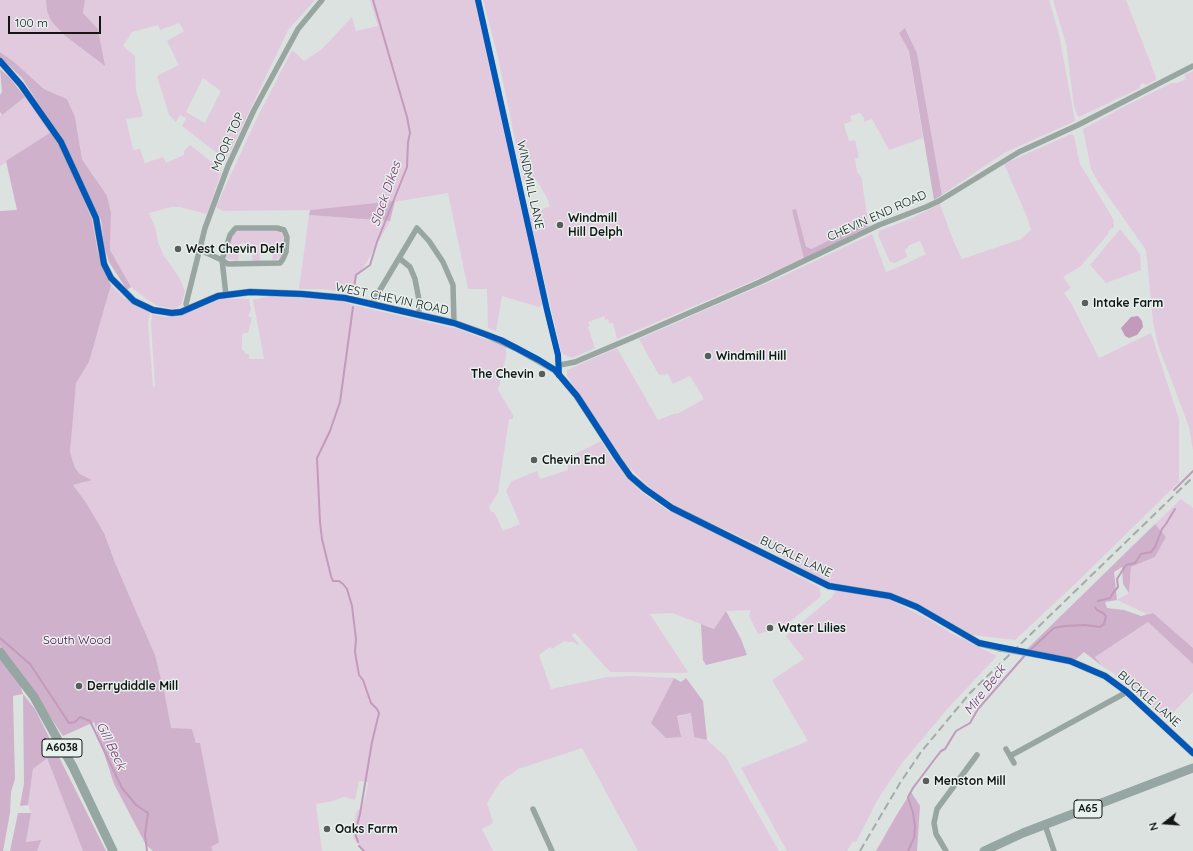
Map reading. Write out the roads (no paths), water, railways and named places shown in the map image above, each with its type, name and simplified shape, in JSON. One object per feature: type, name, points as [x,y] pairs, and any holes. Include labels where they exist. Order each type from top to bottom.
[{"type":"main road","name":"A6038","points":[[0,652],[34,697],[73,767],[113,851]]},
{"type":"main road","name":"A65","points":[[984,851],[1023,833],[1193,768]]},
{"type":"street","name":"MOOR TOP","points":[[188,308],[186,304],[205,228],[228,166],[254,110],[298,29],[322,0]]},
{"type":"street","name":"WINDMILL LANE","points":[[478,0],[560,365],[559,374]]},
{"type":"street","name":"WEST CHEVIN ROAD","points":[[0,61],[21,85],[61,142],[96,218],[104,264],[110,278],[134,301],[153,310],[172,313],[181,312],[226,294],[250,292],[302,294],[345,298],[454,323],[485,334],[541,361],[559,374]]},
{"type":"street","name":"CHEVIN END ROAD","points":[[560,365],[575,362],[634,337],[760,282],[879,225],[939,201],[1019,152],[1078,125],[1193,66]]},
{"type":"street","points":[[200,250],[222,260],[228,264],[280,263],[286,252],[287,237],[284,230],[277,228],[236,228],[230,235],[222,260],[226,294]]},
{"type":"street","points":[[371,305],[417,228],[429,241],[443,262],[453,285],[454,323]]},
{"type":"street","points":[[400,258],[410,268],[415,279],[420,300],[419,315]]},
{"type":"street","name":"BUCKLE LANE","points":[[559,374],[577,396],[630,476],[645,489],[672,508],[829,586],[890,596],[917,607],[979,643],[1070,661],[1099,673],[1116,683],[1127,692],[1193,753]]},
{"type":"street","points":[[1010,756],[1127,692]]},
{"type":"street","points":[[1006,749],[1014,764]]},
{"type":"street","points":[[946,851],[936,834],[934,823],[937,809],[977,755]]},
{"type":"street","points":[[533,808],[552,851]]},
{"type":"street","points":[[1045,825],[1054,851]]},
{"type":"waterway","name":"Slack Dikes","points":[[353,294],[356,275],[370,265],[377,242],[407,167],[408,142],[410,133],[407,117],[373,0]]},
{"type":"waterway","points":[[353,307],[340,402],[330,431],[317,458],[322,539],[333,581],[339,581],[347,589],[352,606],[356,639],[355,652],[359,675],[363,680],[371,703],[379,713],[355,833],[358,842]]},
{"type":"waterway","name":"Mire Beck","points":[[1174,490],[1193,471]]},
{"type":"waterway","name":"Mire Beck","points":[[1098,601],[1110,598],[1118,587],[1117,579],[1126,565],[1135,563],[1141,554],[1151,552],[1155,547],[1162,529],[1175,509]]},
{"type":"waterway","name":"Mire Beck","points":[[1029,651],[1054,628],[1085,625],[1100,627],[1104,624],[1106,616],[1095,607]]},
{"type":"waterway","name":"Gill Beck","points":[[0,638],[30,664],[69,723],[75,722],[80,717],[90,721],[122,788],[136,805],[148,813],[145,835],[147,851]]},
{"type":"waterway","name":"Mire Beck","points":[[908,851],[914,838],[915,827],[913,813],[908,797],[913,788],[941,751],[945,749],[956,731],[970,723],[978,709],[1026,654]]},
{"type":"waterway","points":[[359,846],[364,851]]},
{"type":"railway","points":[[860,851],[900,783],[921,752],[970,693],[1193,477]]},
{"type":"place","name":"Windmill Hill Delph","points":[[560,225]]},
{"type":"place","name":"West Chevin Delf","points":[[178,249]]},
{"type":"place","name":"Intake Farm","points":[[1085,303]]},
{"type":"place","name":"Windmill Hill","points":[[708,356]]},
{"type":"place","name":"The Chevin","points":[[542,374]]},
{"type":"place","name":"Chevin End","points":[[534,460]]},
{"type":"place","name":"Water Lilies","points":[[770,628]]},
{"type":"place","name":"Derrydiddle Mill","points":[[79,686]]},
{"type":"place","name":"Menston Mill","points":[[926,781]]},
{"type":"place","name":"Oaks Farm","points":[[327,829]]},
{"type":"park label","name":"South Wood","points":[[77,640]]}]
